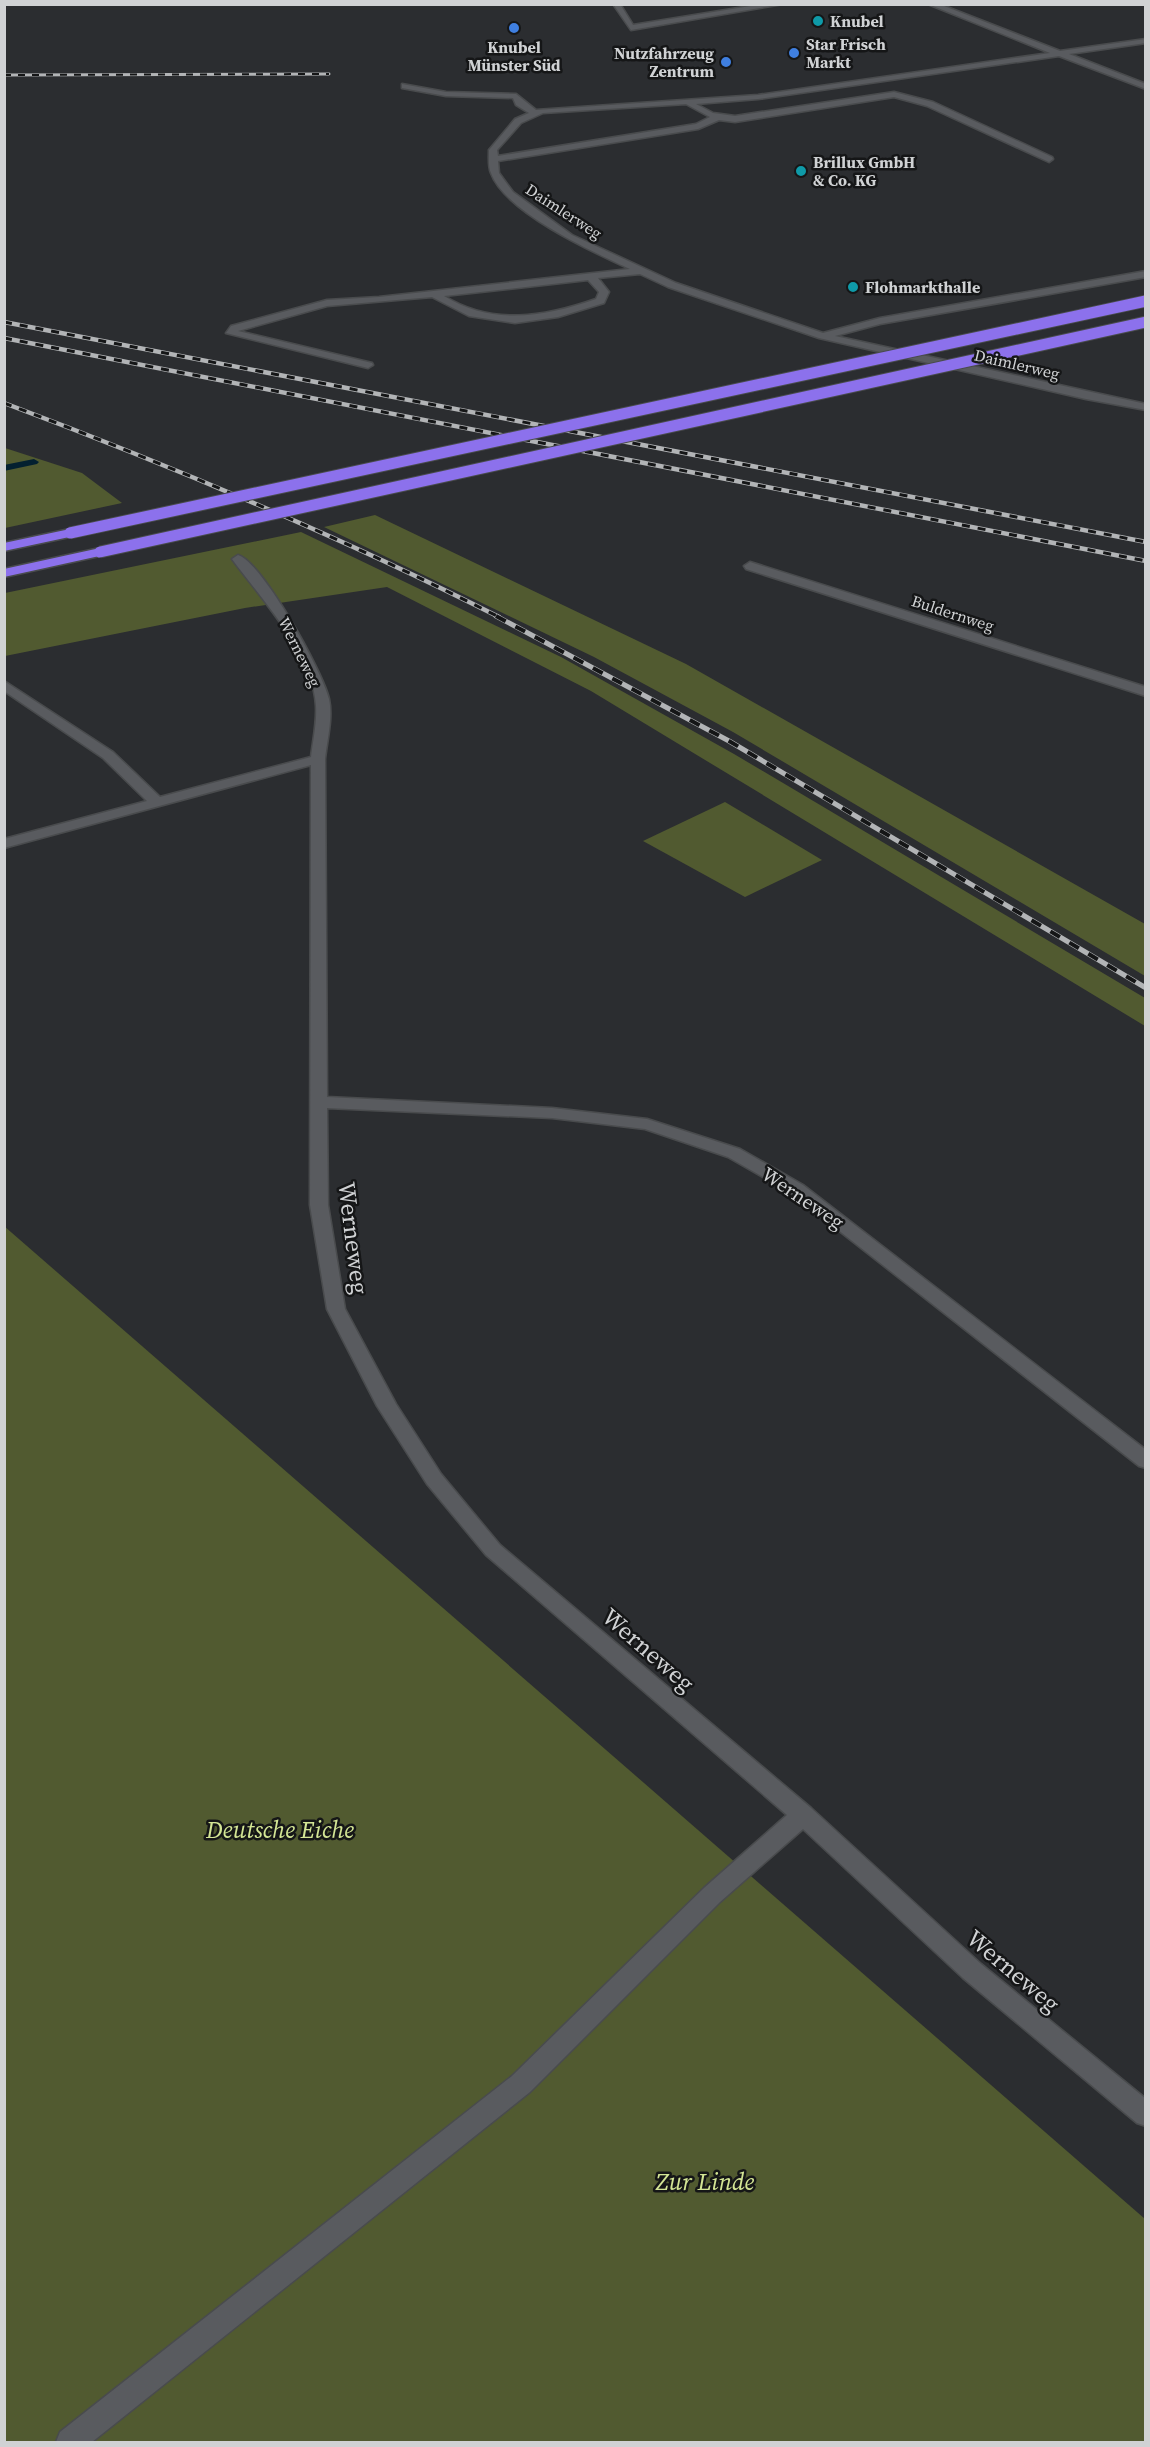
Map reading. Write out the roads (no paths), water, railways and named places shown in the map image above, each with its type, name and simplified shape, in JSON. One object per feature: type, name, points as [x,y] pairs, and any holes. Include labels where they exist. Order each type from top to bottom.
[{"type":"highway","points":[[4,547],[1146,301]]},
{"type":"highway","points":[[4,573],[1146,322]]},
{"type":"street","points":[[616,4],[631,28],[780,4]]},
{"type":"street","points":[[932,4],[1146,87]]},
{"type":"street","points":[[716,118],[698,126],[494,159],[494,150],[518,121],[534,113],[556,109],[758,97],[1146,41]]},
{"type":"street","points":[[870,81],[894,94],[930,104],[1049,159]]},
{"type":"street","points":[[405,86],[446,94],[516,96],[519,103],[534,113]]},
{"type":"street","points":[[688,102],[716,118],[735,119],[894,94]]},
{"type":"street","name":"Daimlerweg","points":[[494,159],[495,173],[510,194],[570,237],[640,271],[742,310],[823,336],[1086,396],[1146,407]]},
{"type":"street","points":[[368,365],[231,333],[235,328],[327,303],[434,294],[640,271]]},
{"type":"street","points":[[823,336],[880,321],[1146,274]]},
{"type":"street","points":[[434,294],[451,307],[480,316],[504,321],[529,320],[577,310],[600,301],[604,292],[591,277]]},
{"type":"street","name":"Werneweg","points":[[238,559],[277,605],[306,660],[323,700],[318,759],[319,1205],[336,1309],[387,1406],[434,1479],[493,1551],[803,1815],[972,1971],[1146,2115]]},
{"type":"street","name":"Buldernweg","points":[[750,566],[1146,692]]},
{"type":"street","points":[[4,685],[108,755],[157,803]]},
{"type":"street","points":[[4,844],[318,759]]},
{"type":"street","name":"Werneweg","points":[[318,1102],[552,1113],[647,1124],[734,1153],[797,1189],[1146,1461]]},
{"type":"street","points":[[70,2442],[521,2084],[712,1895],[803,1815]]},
{"type":"waterway","points":[[4,468],[34,462]]},
{"type":"railway","points":[[4,75],[329,74]]},
{"type":"railway","points":[[4,322],[1146,542]]},
{"type":"railway","points":[[4,338],[1146,561]]},
{"type":"railway","points":[[4,403],[255,503],[378,558],[499,617]]},
{"type":"railway","points":[[496,616],[729,741],[1146,988]]},
{"type":"place","name":"Knubel","points":[[818,21]]},
{"type":"place","name":"Knubel Münster Süd","points":[[514,28]]},
{"type":"place","name":"Star Frisch Markt","points":[[794,53]]},
{"type":"place","name":"Nutzfahrzeug Zentrum","points":[[726,62]]},
{"type":"place","name":"Brillux GmbH & Co. KG","points":[[801,171]]},
{"type":"place","name":"Flohmarkthalle","points":[[853,287]]},
{"type":"park label","name":"Deutsche Eiche","points":[[280,1830]]},
{"type":"park label","name":"Zur Linde","points":[[705,2182]]}]
